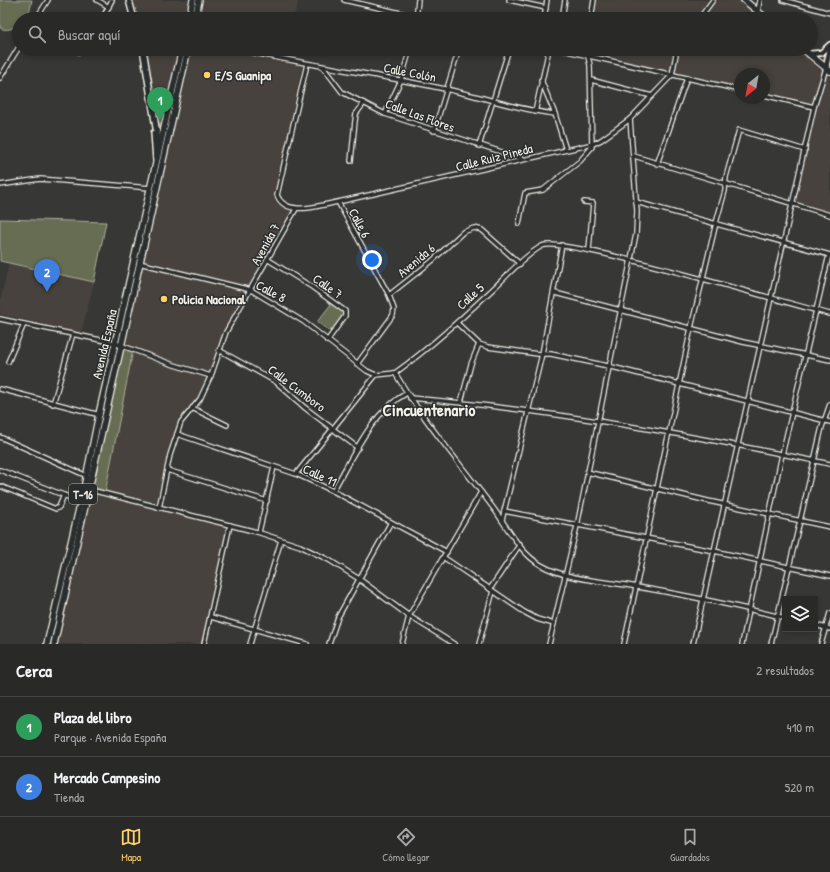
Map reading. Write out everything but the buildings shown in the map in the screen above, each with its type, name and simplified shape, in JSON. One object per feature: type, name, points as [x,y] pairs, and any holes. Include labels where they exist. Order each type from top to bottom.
[{"type":"highway","points":[[190,12],[193,0]]},
{"type":"highway","points":[[196,12],[199,0]]},
{"type":"highway","points":[[744,0],[758,11]]},
{"type":"highway","name":"Avenida España","points":[[48,644],[81,502],[87,489],[87,476],[118,344],[181,56]]},
{"type":"highway","name":"Avenida España","points":[[118,344],[139,263],[186,56]]},
{"type":"highway","points":[[812,56],[828,69]]},
{"type":"highway","points":[[151,94],[172,96]]},
{"type":"highway","name":"Avenida España","points":[[54,644],[102,415]]},
{"type":"main road","points":[[128,0],[132,12]]},
{"type":"main road","points":[[818,53],[821,53],[830,45]]},
{"type":"main road","points":[[828,69],[830,48]]},
{"type":"main road","points":[[143,56],[163,160]]},
{"type":"main road","name":"T-16","points":[[154,114],[156,169]]},
{"type":"street","points":[[40,12],[48,0]]},
{"type":"street","points":[[97,0],[109,7]]},
{"type":"street","points":[[106,12],[112,0]]},
{"type":"street","points":[[344,0],[392,12]]},
{"type":"street","points":[[417,12],[418,0]]},
{"type":"street","points":[[510,0],[546,8]]},
{"type":"street","points":[[545,12],[547,0]]},
{"type":"street","points":[[563,12],[565,0]]},
{"type":"street","points":[[592,12],[594,0]]},
{"type":"street","points":[[704,12],[713,0]]},
{"type":"street","points":[[758,11],[760,0]]},
{"type":"street","points":[[782,0],[830,13]]},
{"type":"street","points":[[0,78],[13,56]]},
{"type":"street","name":"Calle Colón","points":[[269,56],[447,89],[535,112],[555,114]]},
{"type":"street","points":[[385,114],[401,80],[408,56]]},
{"type":"street","points":[[434,131],[457,56]]},
{"type":"street","points":[[479,146],[507,56]]},
{"type":"street","points":[[535,112],[547,56]]},
{"type":"street","points":[[519,224],[525,193],[543,190],[587,155],[593,144],[591,80],[588,56],[734,89]]},
{"type":"street","points":[[672,75],[676,56]]},
{"type":"street","points":[[296,209],[280,202],[278,195],[307,64]]},
{"type":"street","name":"Calle Las Flores","points":[[323,67],[342,92],[385,114],[479,146],[524,159]]},
{"type":"street","points":[[693,644],[814,107],[828,69]]},
{"type":"street","name":"Calle Ruiz Pineda","points":[[296,209],[338,202],[593,144],[630,119],[672,75]]},
{"type":"street","points":[[658,164],[687,78]]},
{"type":"street","points":[[541,80],[555,114],[566,150]]},
{"type":"street","points":[[591,80],[652,96]]},
{"type":"street","points":[[770,97],[814,107]]},
{"type":"street","points":[[351,162],[356,114],[364,103]]},
{"type":"street","points":[[549,644],[566,574],[636,234],[634,156],[630,119]]},
{"type":"street","points":[[624,644],[691,328],[726,184],[726,177],[739,130],[805,150]]},
{"type":"street","points":[[634,156],[830,215]]},
{"type":"street","points":[[0,185],[40,179],[151,188]]},
{"type":"street","name":"Calle 6","points":[[338,202],[389,295]]},
{"type":"street","points":[[584,202],[593,203],[588,250]]},
{"type":"street","points":[[636,202],[830,255],[805,355],[760,560],[751,609],[742,644]]},
{"type":"street","name":"Avenida 7","points":[[159,508],[167,470],[181,422],[200,399],[211,376],[219,350],[230,326],[296,209]]},
{"type":"street","name":"Avenida 6","points":[[389,295],[468,229],[474,228],[482,230],[520,264]]},
{"type":"street","points":[[502,520],[530,411],[555,293],[562,245]]},
{"type":"street","name":"Calle 5","points":[[395,373],[427,350],[520,264],[543,246],[562,245],[631,260],[830,314]]},
{"type":"street","name":"Calle 7","points":[[267,259],[312,287],[345,311],[345,316],[327,341]]},
{"type":"street","name":"Calle 8","points":[[139,263],[251,290],[304,322],[357,364],[376,375]]},
{"type":"street","points":[[555,293],[760,345],[830,360]]},
{"type":"street","points":[[357,364],[393,315],[394,309],[389,295]]},
{"type":"street","points":[[0,319],[118,344],[170,364],[211,376]]},
{"type":"street","points":[[457,322],[479,344],[502,350],[551,354],[608,366],[830,422]]},
{"type":"street","points":[[8,362],[24,324]]},
{"type":"street","points":[[53,404],[72,334]]},
{"type":"street","points":[[461,402],[471,364],[479,344]]},
{"type":"street","name":"Calle Cumboro","points":[[219,350],[276,382],[358,448]]},
{"type":"street","points":[[296,474],[376,375],[395,373],[407,394],[520,544],[536,562],[566,574],[703,598],[782,617]]},
{"type":"street","points":[[0,389],[53,404],[102,415]]},
{"type":"street","points":[[333,492],[358,448],[385,409],[398,398],[407,394]]},
{"type":"street","points":[[410,398],[461,402],[530,411],[668,432],[830,464]]},
{"type":"street","points":[[771,644],[814,461],[830,404]]},
{"type":"street","points":[[192,408],[227,425]]},
{"type":"street","name":"Calle 11","points":[[177,434],[274,468],[296,474],[391,522],[446,552]]},
{"type":"street","points":[[0,437],[87,476]]},
{"type":"street","points":[[259,532],[274,468]]},
{"type":"street","points":[[0,470],[81,502]]},
{"type":"street","points":[[167,470],[267,501]]},
{"type":"street","points":[[586,472],[830,527]]},
{"type":"street","points":[[0,486],[56,509],[59,507],[64,495]]},
{"type":"street","points":[[87,489],[259,532],[300,546],[329,560],[359,579],[409,616],[454,644]]},
{"type":"street","points":[[402,644],[409,616],[481,492]]},
{"type":"street","points":[[504,511],[760,560],[830,576]]},
{"type":"street","points":[[329,644],[338,617],[391,522]]},
{"type":"street","points":[[204,644],[230,525]]},
{"type":"street","points":[[250,644],[281,540]]},
{"type":"street","points":[[479,644],[492,590],[520,544]]},
{"type":"street","points":[[443,557],[529,614],[554,624]]},
{"type":"street","points":[[821,644],[828,628],[830,613]]},
{"type":"street","points":[[211,617],[255,628],[307,644]]},
{"type":"street","points":[[818,626],[828,628]]},
{"type":"shaded area","points":[[131,0],[299,0],[295,12],[135,12]]},
{"type":"shaded area","points":[[596,0],[742,0],[757,12],[595,12]]},
{"type":"shaded area","points":[[147,56],[283,56],[281,63],[302,66],[276,186],[276,200],[281,206],[292,210],[247,292],[226,326],[208,378],[198,398],[180,419],[165,467],[158,509],[227,527],[202,644],[51,644],[88,488],[104,409],[174,96],[152,92]]},
{"type":"shaded area","points":[[597,56],[809,56],[826,70],[830,56],[830,214],[794,204],[817,106],[770,94],[770,68],[734,68],[734,86]]},
{"type":"shaded area","points":[[9,263],[94,282],[81,333],[0,314],[0,301]]},
{"type":"green space","points":[[0,0],[32,0],[29,12],[12,12],[12,28],[0,28]]},
{"type":"green space","points":[[153,101],[168,103],[160,136]]},
{"type":"green space","points":[[0,219],[106,222],[94,282],[0,261]]},
{"type":"green space","points":[[332,303],[345,313],[331,332],[317,322]]},
{"type":"green space","points":[[121,346],[133,350],[105,493],[90,490]]},
{"type":"place","name":"E/S Guanipa","points":[[207,75]]},
{"type":"place","name":"Plaza del libro","points":[[160,120]]},
{"type":"place","name":"Mercado Campesino","points":[[47,292]]},
{"type":"place","name":"Policia Nacional","points":[[164,299]]},
{"type":"district","name":"Cincuentenario","points":[[429,409]]}]
